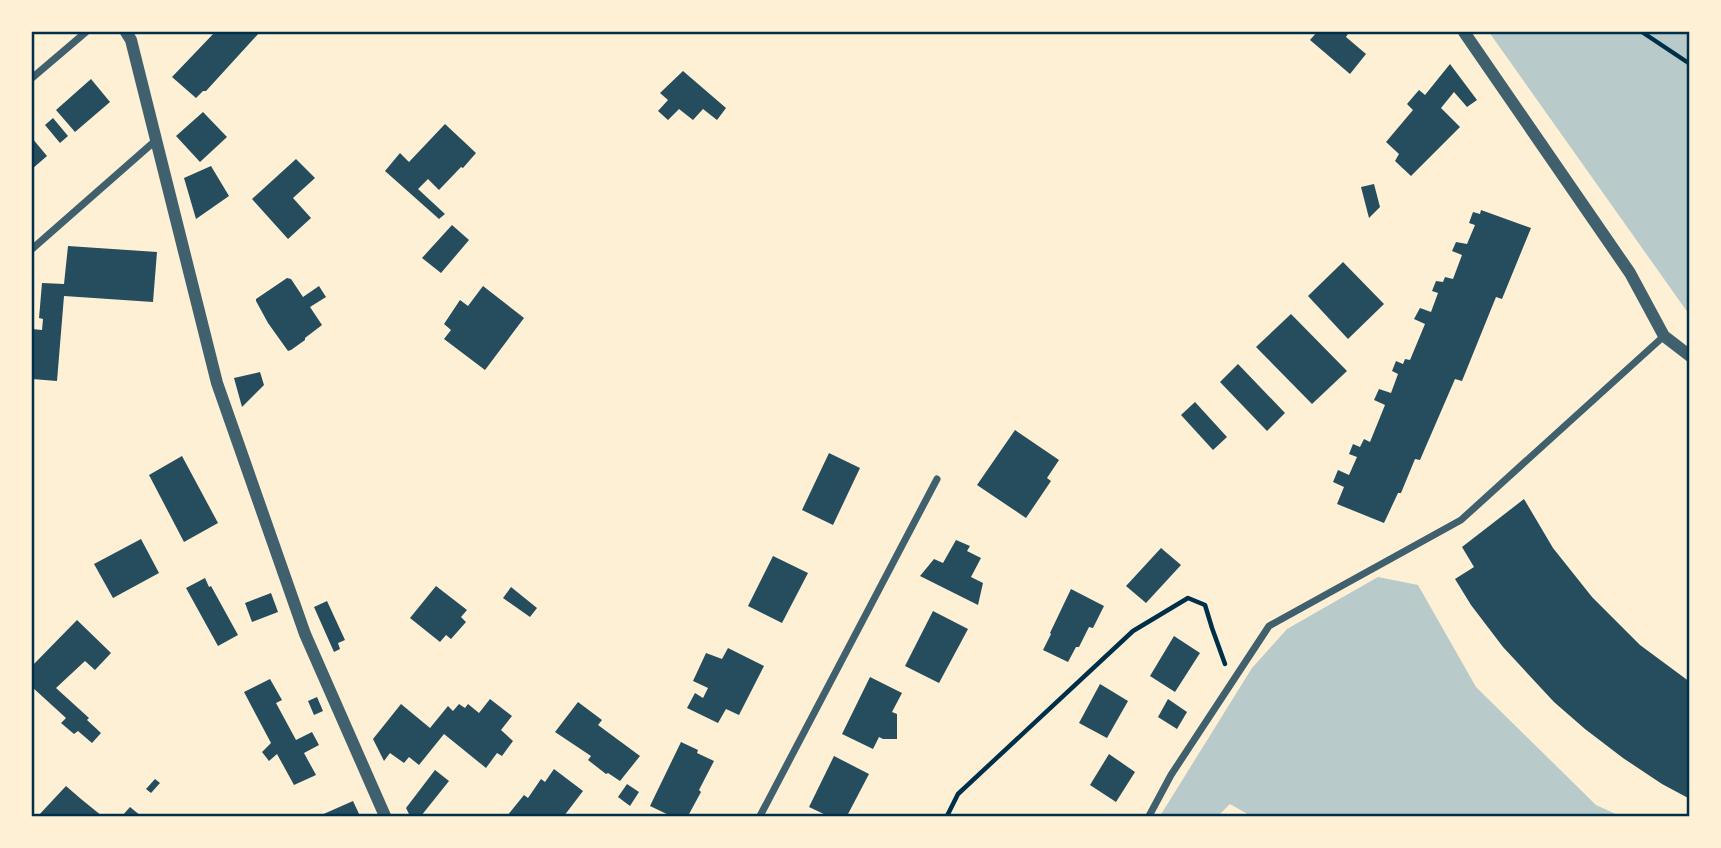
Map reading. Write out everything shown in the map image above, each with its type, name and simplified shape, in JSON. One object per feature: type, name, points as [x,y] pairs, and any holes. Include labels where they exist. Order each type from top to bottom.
[{"type":"street","points":[[32,78],[86,32]]},
{"type":"street","points":[[126,32],[131,40],[216,383],[305,634],[385,817]]},
{"type":"street","points":[[1464,32],[1630,273],[1664,336],[1689,356]]},
{"type":"street","points":[[32,249],[155,141]]},
{"type":"street","points":[[1149,817],[1171,775],[1269,626],[1461,520],[1664,336]]},
{"type":"street","points":[[760,817],[937,479]]},
{"type":"path","points":[[1642,32],[1689,64]]},
{"type":"path","points":[[947,817],[958,794],[1133,631],[1188,598],[1205,605],[1232,682]]},
{"type":"shaded area","points":[[1489,32],[1689,32],[1689,314],[1686,310]]},
{"type":"shaded area","points":[[1378,577],[1418,585],[1476,687],[1596,805],[1620,816],[1251,816],[1230,804],[1218,816],[1160,816],[1252,668],[1287,629]]},
{"type":"building","points":[[215,32],[260,32],[206,91],[196,98],[172,77]]},
{"type":"building","points":[[1317,32],[1349,32],[1346,37],[1366,54],[1350,74],[1310,40]]},
{"type":"building","points":[[1450,64],[1477,100],[1467,107],[1454,92],[1441,108],[1460,127],[1411,176],[1395,161],[1399,154],[1386,142],[1413,110],[1407,104],[1419,90],[1425,95]]},
{"type":"building","points":[[683,71],[726,108],[717,120],[703,109],[693,120],[679,109],[668,120],[658,111],[668,100],[660,93]]},
{"type":"building","points":[[91,79],[110,102],[75,132],[56,110]]},
{"type":"building","points":[[203,112],[227,137],[200,162],[176,136]]},
{"type":"building","points":[[53,118],[68,136],[60,143],[45,125]]},
{"type":"building","points":[[445,124],[476,153],[439,190],[428,179],[418,189],[445,214],[439,219],[385,171],[400,153],[409,162]]},
{"type":"building","points":[[32,138],[47,156],[32,169]]},
{"type":"building","points":[[296,159],[315,178],[293,198],[311,218],[288,239],[252,199]]},
{"type":"building","points":[[211,166],[229,196],[196,219],[184,178]]},
{"type":"building","points":[[1374,184],[1380,207],[1369,218],[1361,187]]},
{"type":"building","points":[[1481,210],[1531,228],[1502,299],[1496,297],[1462,381],[1455,379],[1420,460],[1415,459],[1401,493],[1398,493],[1384,523],[1337,504],[1344,487],[1333,482],[1338,470],[1349,475],[1357,457],[1349,454],[1353,444],[1360,447],[1364,439],[1370,442],[1385,405],[1374,400],[1379,389],[1391,393],[1398,374],[1392,371],[1396,361],[1403,364],[1405,359],[1410,360],[1425,324],[1414,319],[1420,308],[1431,312],[1438,293],[1432,291],[1436,281],[1443,282],[1445,277],[1453,279],[1462,255],[1452,251],[1456,242],[1467,244],[1475,225],[1469,223],[1473,212],[1480,214]]},
{"type":"building","points":[[452,225],[469,240],[441,273],[422,258]]},
{"type":"building","points":[[68,246],[157,252],[153,302],[64,296],[57,381],[32,379],[32,329],[42,330],[43,319],[39,318],[42,283],[64,284]]},
{"type":"building","points":[[1343,262],[1384,304],[1348,339],[1308,296]]},
{"type":"building","points":[[287,278],[291,279],[303,297],[319,286],[326,297],[310,307],[322,325],[288,351],[256,301]]},
{"type":"building","points":[[483,286],[524,318],[485,370],[444,339],[451,330],[444,324],[460,300],[468,306]]},
{"type":"building","points":[[1291,314],[1347,371],[1312,404],[1256,347]]},
{"type":"building","points":[[1238,364],[1285,413],[1267,431],[1220,382]]},
{"type":"building","points":[[260,372],[264,385],[242,407],[234,378]]},
{"type":"building","points":[[1195,402],[1227,437],[1213,450],[1181,415]]},
{"type":"building","points":[[1015,430],[1059,460],[1047,478],[1051,481],[1026,518],[977,485]]},
{"type":"building","points":[[829,453],[860,468],[833,525],[802,510]]},
{"type":"building","points":[[182,456],[218,523],[184,542],[149,475]]},
{"type":"building","points":[[1524,499],[1553,548],[1592,597],[1640,645],[1690,682],[1690,799],[1623,758],[1554,702],[1503,647],[1455,579],[1474,567],[1462,547]]},
{"type":"building","points":[[141,539],[159,573],[113,598],[94,564]]},
{"type":"building","points":[[956,540],[970,546],[967,551],[981,558],[971,577],[983,583],[978,605],[920,576],[934,559],[943,563]]},
{"type":"building","points":[[1161,548],[1181,565],[1146,603],[1126,586]]},
{"type":"building","points":[[773,556],[808,573],[782,623],[748,606]]},
{"type":"building","points":[[205,578],[238,635],[218,646],[186,588]]},
{"type":"building","points":[[436,586],[467,610],[461,617],[466,622],[451,639],[446,635],[440,642],[410,618]]},
{"type":"building","points":[[511,587],[537,608],[530,617],[503,598]]},
{"type":"building","points":[[1071,589],[1104,606],[1093,628],[1089,627],[1068,662],[1043,650]]},
{"type":"building","points":[[271,593],[278,612],[252,622],[245,603]]},
{"type":"building","points":[[327,601],[345,640],[338,643],[340,649],[334,652],[314,607]]},
{"type":"building","points":[[933,611],[968,629],[939,683],[905,666]]},
{"type":"building","points":[[77,620],[111,653],[95,670],[85,661],[56,688],[89,718],[87,720],[101,733],[92,743],[78,731],[74,734],[61,723],[66,718],[32,687],[32,666]]},
{"type":"building","points":[[1174,636],[1200,653],[1175,692],[1150,676]]},
{"type":"building","points":[[728,648],[764,666],[739,715],[726,709],[718,723],[687,708],[695,693],[703,698],[708,688],[693,681],[706,653],[722,659]]},
{"type":"building","points":[[870,677],[902,693],[892,712],[897,714],[897,739],[879,737],[873,749],[842,734]]},
{"type":"building","points":[[270,679],[282,700],[276,703],[296,740],[312,732],[319,745],[304,753],[316,775],[294,785],[277,754],[269,761],[262,752],[271,743],[244,692]]},
{"type":"building","points":[[1100,684],[1128,701],[1107,738],[1079,723]]},
{"type":"building","points":[[317,697],[323,711],[314,715],[308,701]]},
{"type":"building","points":[[490,699],[512,716],[501,730],[513,741],[502,756],[497,753],[486,768],[444,734],[419,765],[409,757],[404,763],[390,753],[384,761],[373,739],[401,704],[430,728],[448,706],[453,711],[459,704],[465,708],[468,704],[479,713]]},
{"type":"building","points":[[1168,699],[1187,712],[1177,729],[1158,717]]},
{"type":"building","points":[[578,702],[602,720],[598,725],[640,756],[620,781],[606,774],[588,760],[591,756],[555,732]]},
{"type":"building","points":[[681,742],[714,761],[688,816],[671,816],[650,806]]},
{"type":"building","points":[[1109,754],[1135,772],[1116,802],[1090,785]]},
{"type":"building","points":[[834,756],[869,774],[847,816],[828,816],[809,807]]},
{"type":"building","points":[[554,769],[583,791],[564,816],[507,816],[524,795],[528,798],[541,779],[545,782]]},
{"type":"building","points":[[435,770],[449,781],[421,816],[410,816],[406,808]]},
{"type":"building","points":[[155,779],[160,783],[151,793],[146,789]]},
{"type":"building","points":[[627,784],[639,792],[630,806],[618,797]]},
{"type":"building","points":[[66,786],[81,799],[102,816],[38,816]]},
{"type":"building","points":[[353,801],[360,816],[319,816]]},
{"type":"building","points":[[130,807],[141,816],[122,816]]}]
